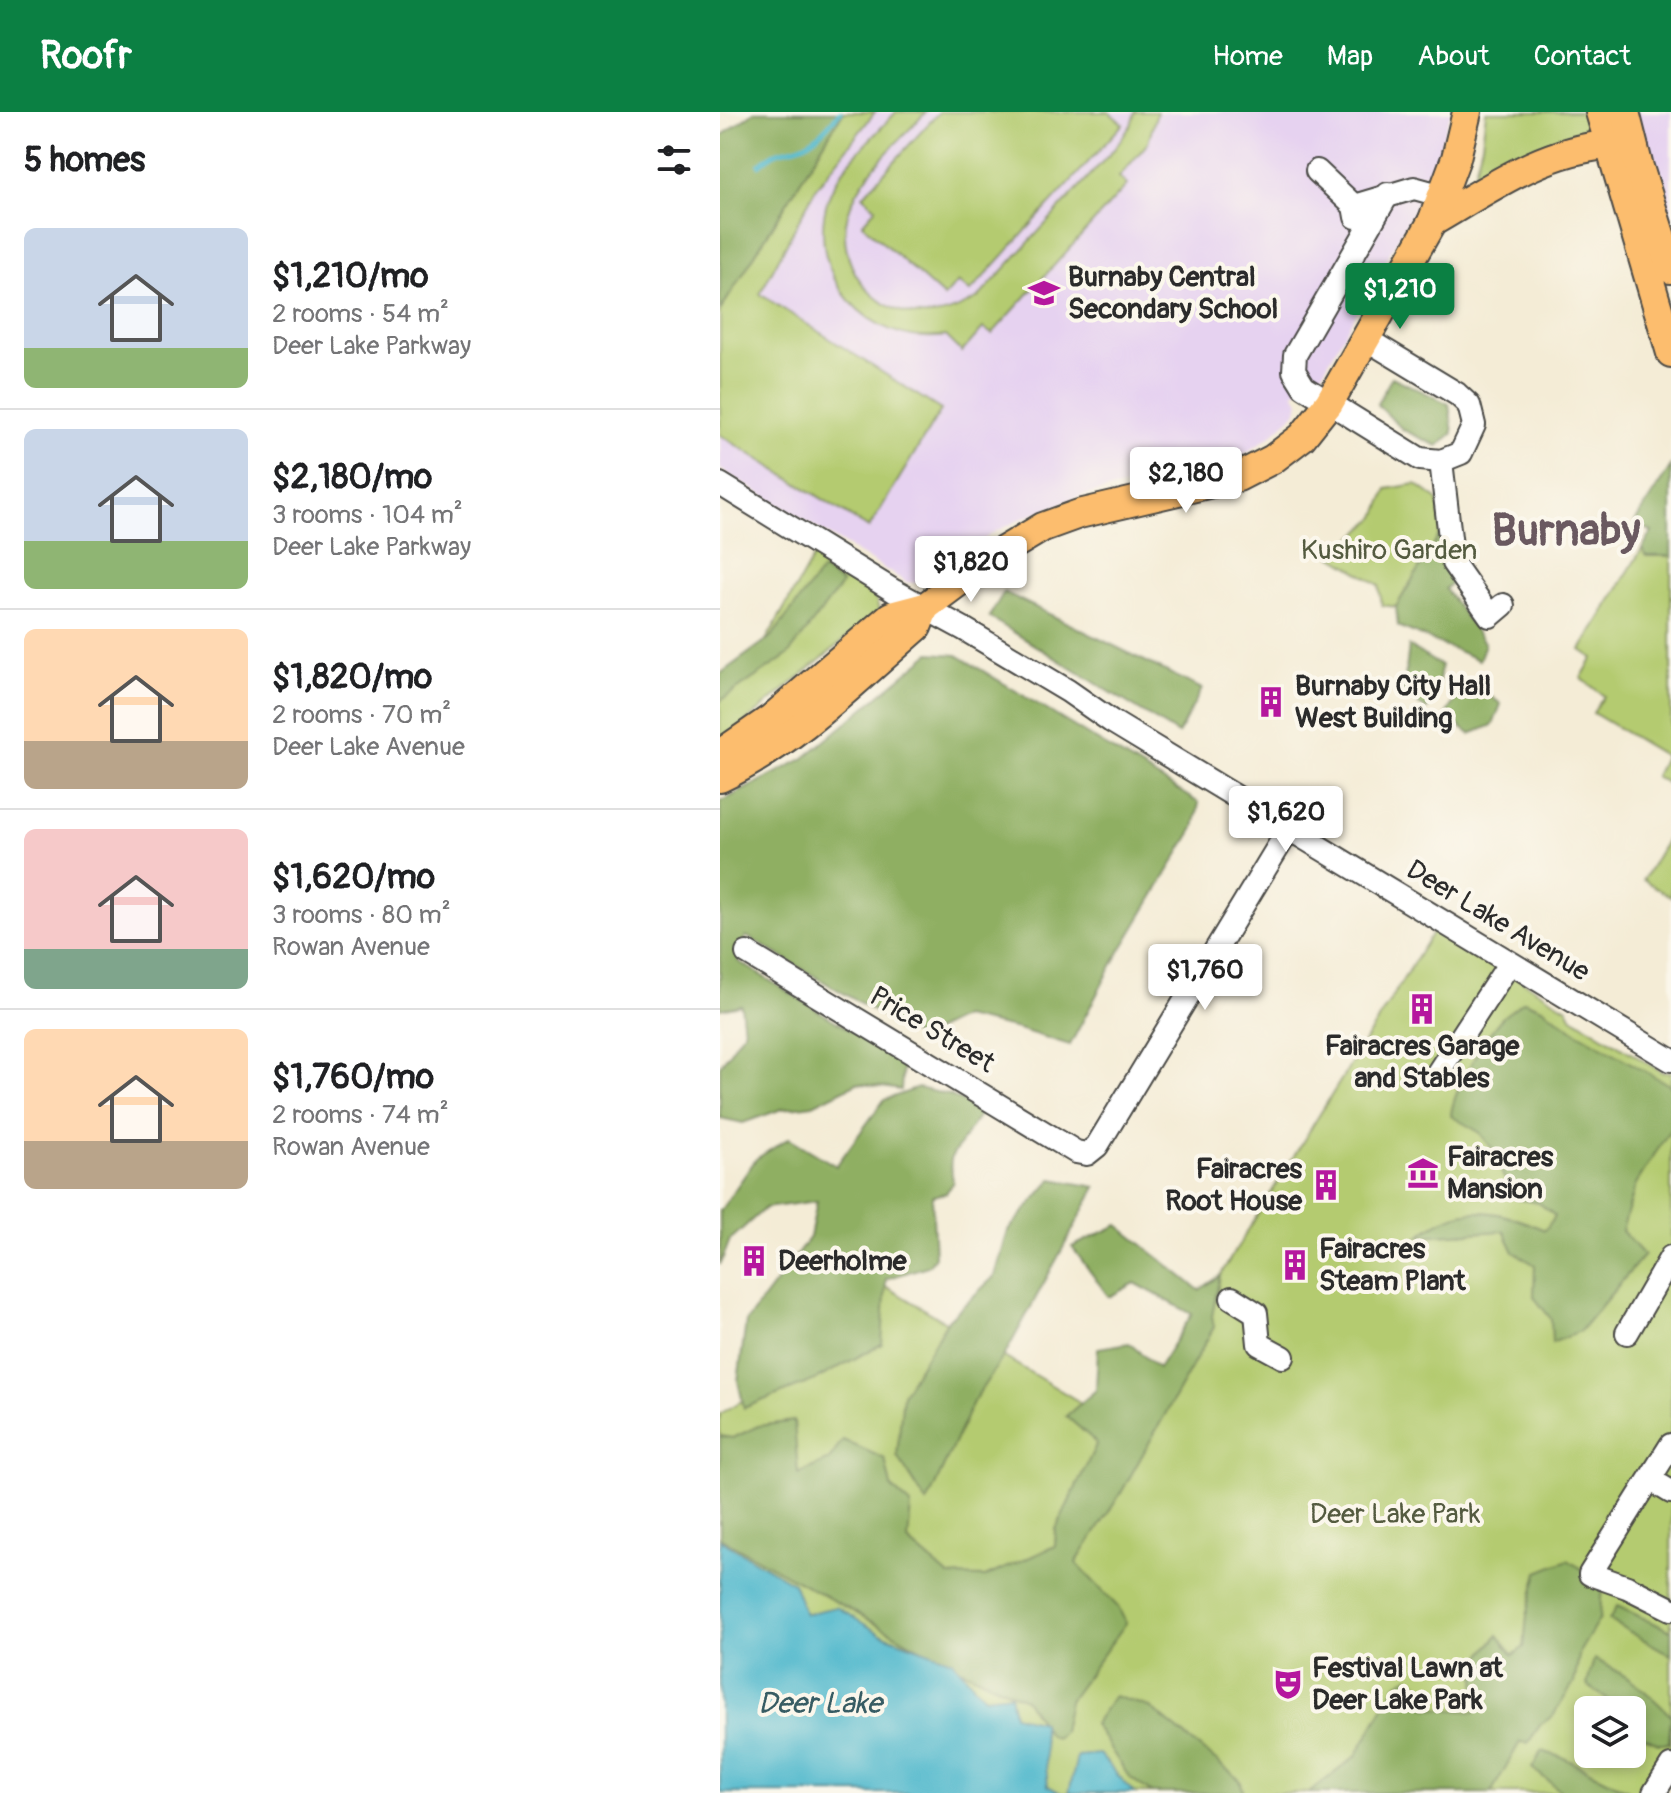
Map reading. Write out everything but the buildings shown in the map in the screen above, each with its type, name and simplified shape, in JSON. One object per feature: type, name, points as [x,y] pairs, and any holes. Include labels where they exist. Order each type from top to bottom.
[{"type":"main road","points":[[720,754],[772,718],[891,616],[925,607],[988,560],[1043,527],[1079,514],[1238,477],[1273,459],[1302,437],[1329,403],[1437,209],[1456,158],[1467,112]]},
{"type":"main road","points":[[1600,112],[1671,353]]},
{"type":"main road","points":[[1625,112],[1671,269]]},
{"type":"main road","points":[[1437,209],[1560,154],[1608,145]]},
{"type":"main road","points":[[720,778],[750,764],[801,728],[917,627],[925,607]]},
{"type":"street","points":[[1317,171],[1354,206],[1360,242]]},
{"type":"street","points":[[1354,206],[1414,188],[1437,209]]},
{"type":"street","points":[[1366,339],[1457,394],[1469,405],[1474,425],[1468,443],[1455,457],[1441,461],[1420,459],[1301,385],[1294,371],[1293,360],[1388,194]]},
{"type":"street","points":[[1441,461],[1453,563],[1490,616],[1503,605]]},
{"type":"street","name":"Deer Lake Avenue","points":[[720,484],[894,591],[1068,691],[1111,721],[1671,1060]]},
{"type":"street","name":"Price Street","points":[[747,953],[1076,1152],[1087,1154],[1097,1146],[1289,829]]},
{"type":"street","points":[[1435,1077],[1509,964]]},
{"type":"street","points":[[1627,1333],[1671,1257]]},
{"type":"street","points":[[1232,1298],[1256,1313],[1259,1344],[1283,1357]]},
{"type":"street","points":[[1671,1445],[1590,1574],[1627,1587],[1671,1609]]},
{"type":"street","points":[[1654,1793],[1671,1766]]},
{"type":"shaded area","name":"Burnaby Central Secondary School","points":[[754,112],[1451,112],[1434,165],[1413,178],[1417,199],[1414,210],[1319,379],[1294,392],[1299,401],[1297,411],[1273,434],[1246,453],[1223,463],[1081,496],[1023,518],[995,532],[915,583],[906,582],[720,469],[720,137]]},
{"type":"shaded area","points":[[1635,112],[1671,112],[1671,229]]},
{"type":"green space","points":[[754,112],[843,112],[720,311],[720,137]]},
{"type":"green space","points":[[843,112],[875,112],[816,188],[760,294],[941,410],[869,528],[720,435],[720,311]]},
{"type":"green space","points":[[896,112],[926,112],[861,185],[848,214],[846,249],[860,281],[886,305],[902,312],[935,315],[978,298],[1115,148],[1131,125],[1135,112],[1157,112],[1148,143],[1119,177],[1127,185],[992,334],[983,328],[962,352],[946,336],[918,337],[892,330],[868,318],[849,300],[834,279],[825,254],[823,227],[833,187],[848,164]]},
{"type":"green space","points":[[939,112],[1109,112],[1123,124],[970,292],[958,282],[944,297],[862,224],[876,208],[863,196]]},
{"type":"green space","points":[[1486,112],[1586,112],[1591,135],[1470,190],[1482,144]]},
{"type":"green space","points":[[1392,377],[1449,404],[1453,433],[1438,446],[1403,430],[1377,404]]},
{"type":"green space","points":[[1671,466],[1671,556],[1647,556],[1642,549],[1652,532],[1635,522]]},
{"type":"green space","name":"Kushiro Garden","points":[[1416,484],[1438,500],[1441,532],[1396,607],[1382,605],[1379,585],[1332,556],[1376,517],[1387,489]]},
{"type":"green space","points":[[1441,532],[1459,576],[1445,589],[1485,644],[1479,660],[1398,626],[1396,607]]},
{"type":"green space","points":[[1642,549],[1648,556],[1671,556],[1671,786],[1655,776],[1665,756],[1593,713],[1604,696],[1581,678],[1593,658],[1581,650]]},
{"type":"green space","points":[[814,556],[875,594],[879,611],[720,743],[720,684],[753,663]]},
{"type":"green space","points":[[822,570],[842,584],[788,655],[720,701],[720,674],[772,636]]},
{"type":"green space","points":[[1004,592],[1202,689],[1178,734],[989,617]]},
{"type":"green space","points":[[1409,646],[1441,666],[1436,694],[1427,709],[1403,695]]},
{"type":"green space","points":[[930,653],[957,655],[1199,803],[1194,828],[1115,960],[1070,1045],[963,1017],[920,1038],[746,936],[738,961],[903,1063],[901,1090],[857,1083],[813,1105],[782,1109],[743,1123],[720,1118],[720,1066],[744,1031],[741,1005],[720,1009],[720,802],[803,759]]},
{"type":"green space","points":[[1477,686],[1501,704],[1493,725],[1470,734],[1445,716],[1457,697]]},
{"type":"green space","points":[[1671,832],[1671,897],[1643,880]]},
{"type":"green space","name":"Deer Lake Park","points":[[1435,928],[1567,1008],[1571,1016],[1662,1072],[1671,1072],[1671,1750],[1645,1793],[720,1793],[720,1414],[763,1388],[840,1259],[1125,1429]]},
{"type":"green space","points":[[1524,1001],[1542,1008],[1575,1031],[1671,1086],[1671,1128],[1636,1184],[1622,1231],[1644,1255],[1580,1331],[1552,1343],[1551,1319],[1534,1297],[1535,1265],[1514,1252],[1504,1231],[1419,1236],[1450,1217],[1465,1213],[1512,1217],[1545,1230],[1555,1216],[1539,1203],[1517,1199],[1503,1176],[1495,1152],[1479,1132],[1451,1116],[1463,1079],[1480,1049],[1504,1016]]},
{"type":"green space","points":[[918,1088],[949,1095],[982,1111],[950,1159],[953,1182],[946,1193],[932,1196],[935,1257],[928,1266],[886,1279],[882,1344],[815,1380],[744,1408],[738,1381],[746,1322],[810,1237],[817,1201],[765,1208],[730,1240],[720,1265],[720,1211],[756,1159],[789,1138],[836,1166],[884,1100]]},
{"type":"green space","points":[[1052,1179],[1096,1187],[1007,1351],[973,1402],[927,1503],[897,1456],[903,1394],[948,1320],[995,1276],[1008,1231]]},
{"type":"green space","points":[[1118,1225],[1199,1290],[1220,1276],[1212,1316],[1214,1327],[1121,1493],[1076,1563],[1118,1607],[1126,1623],[1069,1701],[1063,1732],[1056,1738],[1049,1736],[1025,1699],[943,1661],[720,1538],[720,1436],[733,1438],[758,1426],[794,1421],[798,1474],[829,1460],[843,1440],[885,1459],[891,1487],[911,1505],[908,1541],[949,1576],[985,1577],[1055,1546],[1056,1529],[1097,1443],[1066,1416],[1096,1390],[1098,1348],[1129,1343],[1158,1368],[1192,1314],[1135,1283],[1109,1297],[1072,1247]]},
{"type":"green space","points":[[1568,1560],[1602,1582],[1600,1618],[1580,1651],[1574,1683],[1553,1716],[1541,1724],[1528,1743],[1520,1742],[1491,1793],[1309,1793],[1356,1756],[1397,1684],[1409,1677],[1419,1684],[1425,1707],[1475,1712],[1477,1661],[1498,1635],[1513,1655],[1524,1647],[1527,1615],[1538,1572]]},
{"type":"green space","points":[[1617,1606],[1671,1631],[1671,1655],[1609,1620]]},
{"type":"green space","points":[[1594,1659],[1636,1684],[1671,1716],[1669,1743],[1658,1743],[1646,1737],[1646,1696],[1603,1696],[1587,1685]]},
{"type":"green space","points":[[1114,1696],[1149,1707],[1240,1780],[1244,1793],[1152,1793],[1129,1777],[1094,1724]]},
{"type":"green space","points":[[1542,1751],[1566,1759],[1574,1763],[1574,1768],[1584,1768],[1633,1793],[1563,1793],[1532,1768]]},
{"type":"water","name":"Deer Lake","points":[[720,1540],[793,1583],[805,1614],[836,1607],[881,1634],[952,1660],[984,1697],[1010,1694],[1014,1715],[1042,1722],[1048,1786],[1061,1793],[720,1793]]},
{"type":"water","points":[[1099,1754],[1134,1793],[1069,1793],[1077,1756]]},
{"type":"waterway","points":[[759,165],[775,153],[812,140],[840,112]]},
{"type":"place","name":"Burnaby Central Secondary School","points":[[1044,293]]},
{"type":"place","name":"Burnaby City Hall West Building","points":[[1271,702]]},
{"type":"place","name":"Fairacres Garage and Stables","points":[[1422,1009]]},
{"type":"place","name":"Fairacres Mansion","points":[[1423,1173]]},
{"type":"place","name":"Fairacres Root House","points":[[1326,1185]]},
{"type":"place","name":"Deerholme","points":[[754,1261]]},
{"type":"place","name":"Fairacres Steam Plant","points":[[1295,1265]]},
{"type":"place","name":"Festival Lawn at Deer Lake Park","points":[[1288,1684]]},
{"type":"district","name":"Burnaby","points":[[1566,531]]}]
